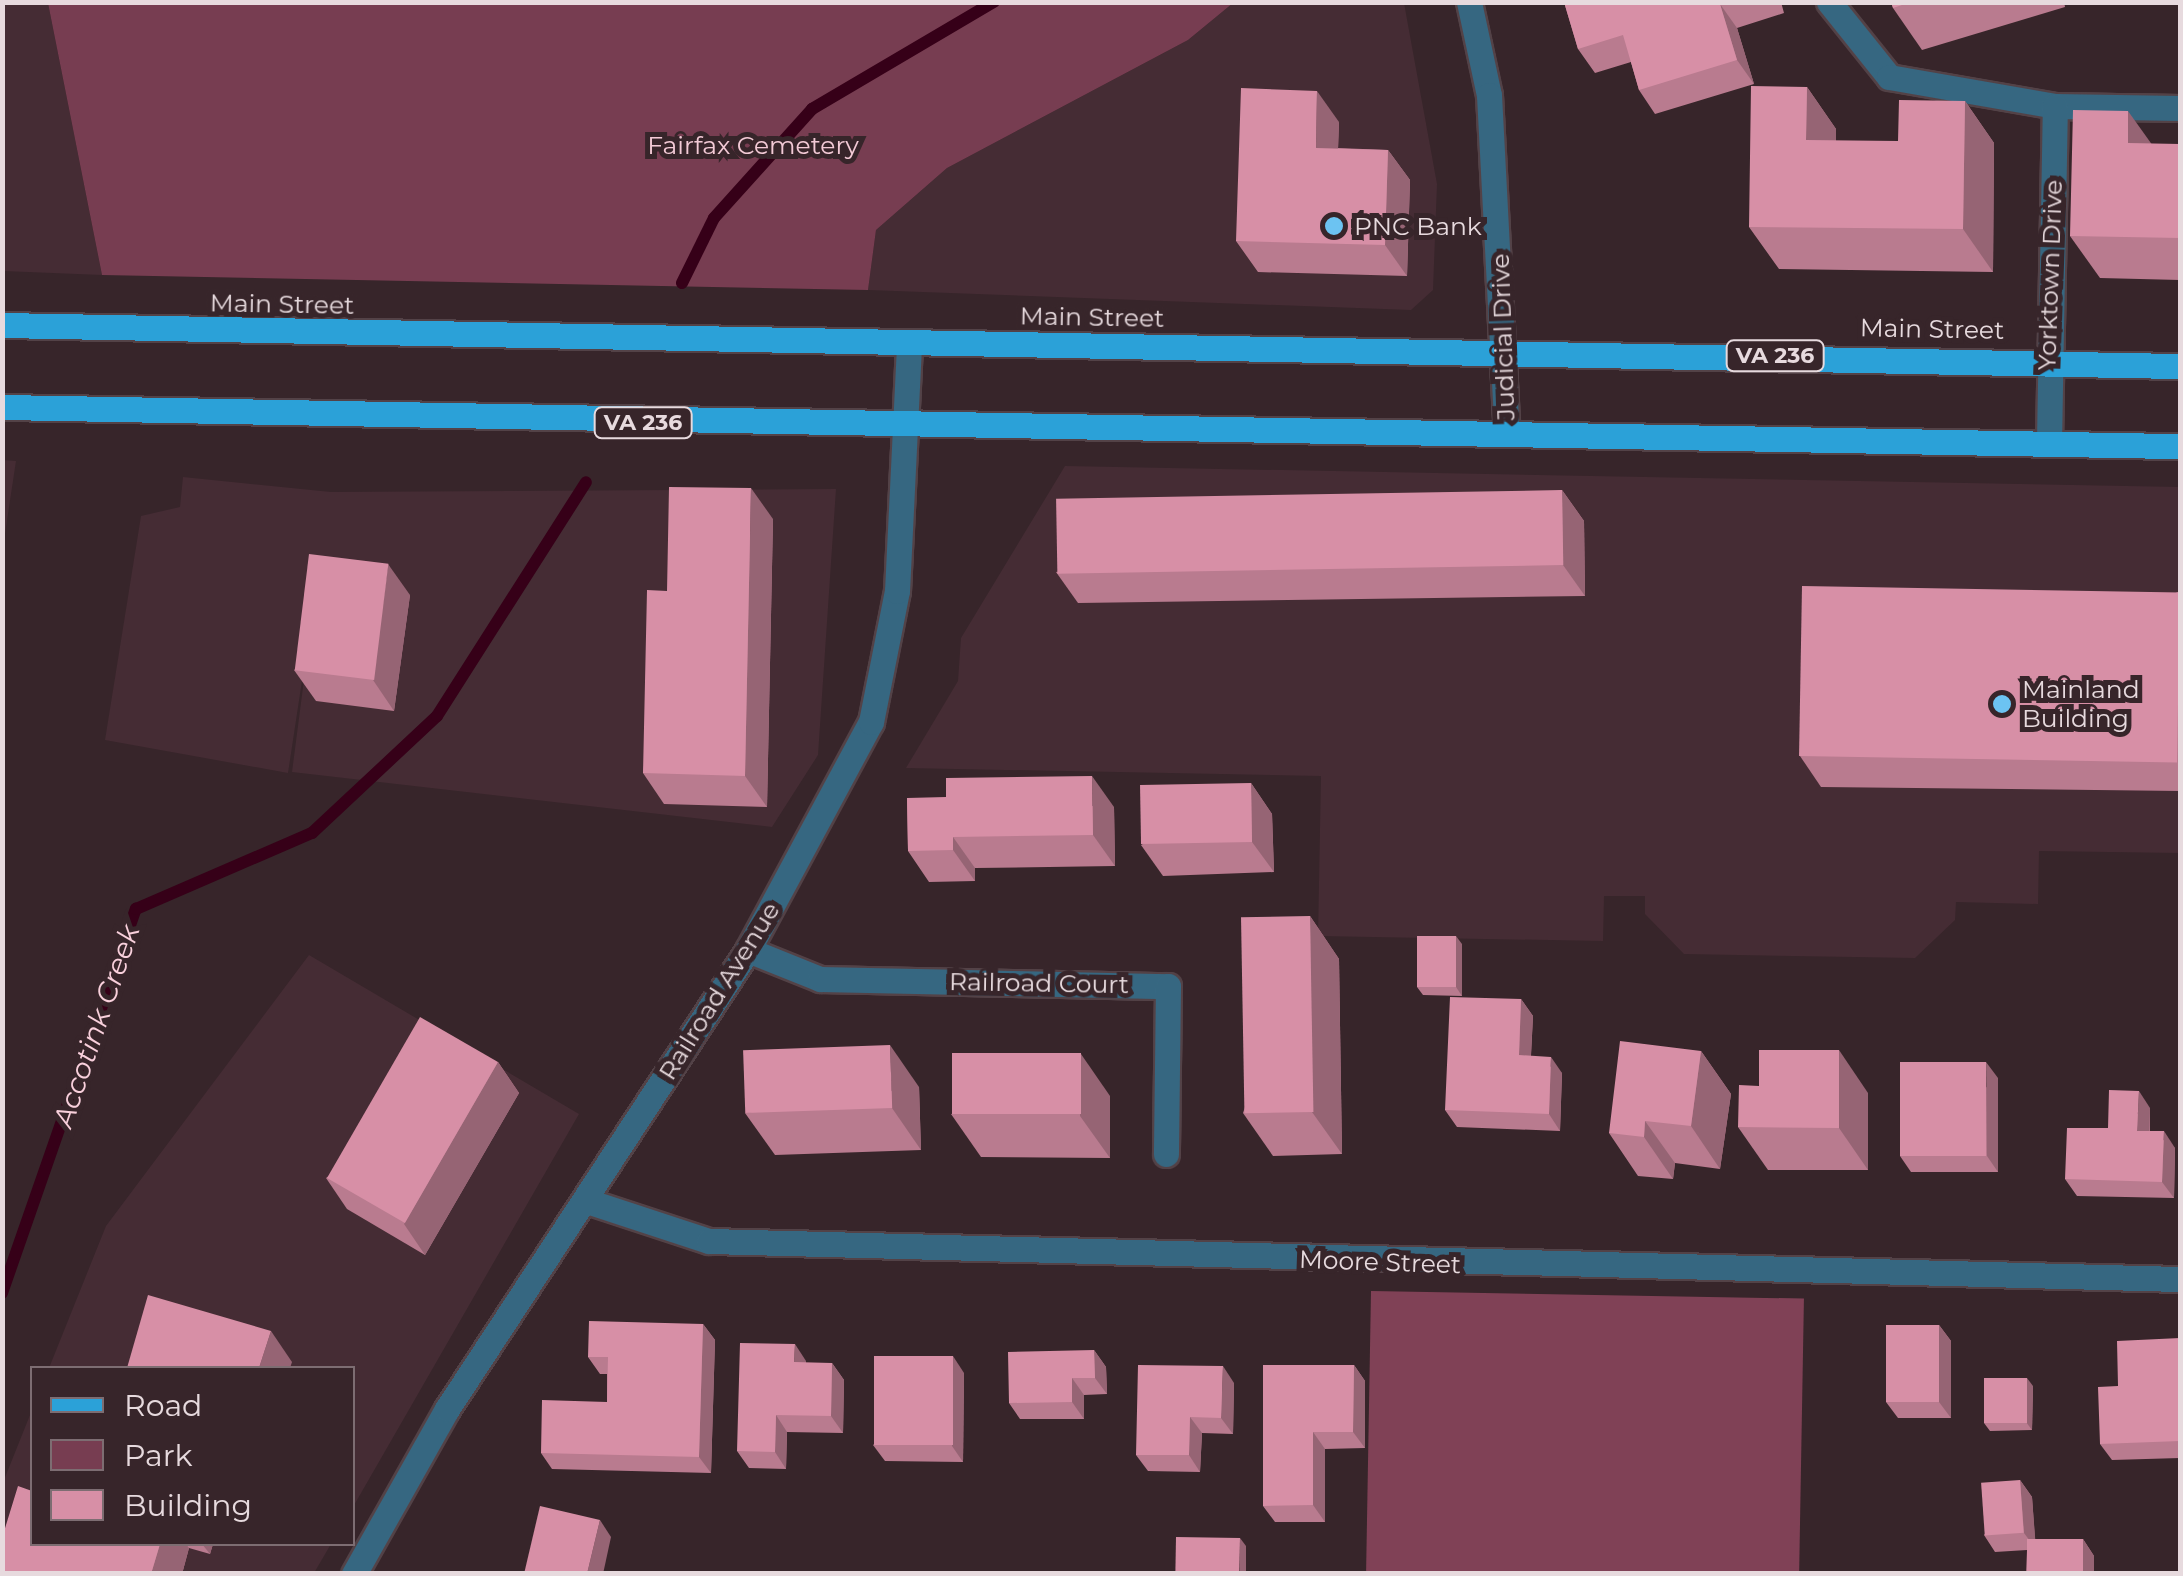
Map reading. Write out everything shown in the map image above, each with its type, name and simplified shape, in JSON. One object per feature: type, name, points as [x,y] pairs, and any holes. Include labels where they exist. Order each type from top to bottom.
[{"type":"main road","name":"Main Street","points":[[2,325],[908,346],[1504,351],[2180,366]]},
{"type":"main road","name":"VA 236","points":[[2,408],[2180,446]]},
{"type":"street","name":"Judicial Drive","points":[[1469,2],[1490,95],[1507,434]]},
{"type":"street","points":[[1829,2],[1889,77],[2055,106],[2180,108]]},
{"type":"street","name":"Yorktown Drive","points":[[2049,443],[2046,362],[2055,106]]},
{"type":"street","name":"Railroad Avenue","points":[[354,1574],[447,1409],[587,1201],[748,950],[871,722],[896,592],[908,346]]},
{"type":"street","name":"Railroad Court","points":[[748,950],[820,979],[1168,986],[1166,1154]]},
{"type":"street","name":"Moore Street","points":[[587,1201],[708,1241],[2180,1278]]},
{"type":"shaded area","points":[[3,3],[48,3],[102,275],[3,271]]},
{"type":"shaded area","points":[[1233,3],[1404,3],[1437,184],[1433,290],[1411,310],[868,290],[876,230],[947,168],[1188,40]]},
{"type":"shaded area","points":[[2,460],[16,461],[3,547]]},
{"type":"shaded area","points":[[1065,466],[2180,487],[2180,853],[2039,851],[2038,904],[1956,902],[1955,920],[1915,958],[1684,954],[1645,914],[1645,896],[1604,896],[1603,941],[1318,936],[1321,776],[906,768],[958,681],[961,638]]},
{"type":"shaded area","points":[[183,477],[331,492],[836,489],[818,755],[772,827],[292,772],[315,595],[288,773],[105,740],[141,516],[180,507]]},
{"type":"shaded area","points":[[309,955],[579,1114],[355,1504],[355,1366],[50,1366],[106,1226]]},
{"type":"shaded area","points":[[1371,1291],[1804,1299],[1799,1574],[1366,1573]]},
{"type":"shaded area","points":[[30,1415],[30,1546],[330,1546],[314,1573],[3,1573],[2,1485]]},
{"type":"green space","name":"Fairfax Cemetery","points":[[48,2],[1233,3],[1188,40],[947,168],[876,230],[868,290],[102,275]]},
{"type":"building","points":[[1564,2],[1723,2],[1720,4],[1737,60],[1639,90],[1623,35],[1578,49]]},
{"type":"building","points":[[1751,86],[1807,87],[1806,140],[1898,141],[1899,100],[1965,101],[1963,229],[1749,227]]},
{"type":"building","name":"PNC Bank","points":[[1241,88],[1317,91],[1316,148],[1388,150],[1385,245],[1236,241]]},
{"type":"building","points":[[2073,110],[2128,111],[2128,143],[2180,144],[2180,238],[2070,236]]},
{"type":"building","points":[[669,487],[751,488],[745,776],[643,773],[647,590],[667,591]]},
{"type":"building","points":[[1562,490],[1563,565],[1057,574],[1056,499]]},
{"type":"building","points":[[309,554],[388,564],[374,680],[295,670]]},
{"type":"building","name":"Mainland Building","points":[[1802,586],[2180,593],[2177,763],[1799,756]]},
{"type":"building","points":[[1092,776],[1093,835],[953,837],[953,850],[908,851],[907,798],[946,797],[946,778]]},
{"type":"building","points":[[1251,783],[1252,842],[1141,844],[1140,785]]},
{"type":"building","points":[[1310,916],[1313,1112],[1244,1113],[1241,917]]},
{"type":"building","points":[[1417,936],[1456,936],[1456,987],[1417,987]]},
{"type":"building","points":[[1450,997],[1521,999],[1519,1055],[1551,1057],[1549,1114],[1445,1110]]},
{"type":"building","points":[[420,1017],[498,1062],[405,1223],[327,1178]]},
{"type":"building","points":[[1620,1041],[1701,1051],[1691,1126],[1645,1121],[1644,1137],[1609,1133]]},
{"type":"building","points":[[890,1045],[892,1108],[745,1113],[743,1050]]},
{"type":"building","points":[[1759,1050],[1839,1050],[1839,1128],[1738,1127],[1739,1085],[1759,1086]]},
{"type":"building","points":[[952,1053],[1081,1053],[1081,1114],[952,1114]]},
{"type":"building","points":[[1900,1062],[1986,1062],[1986,1156],[1900,1156]]},
{"type":"building","points":[[2109,1090],[2139,1091],[2137,1131],[2164,1131],[2162,1182],[2065,1179],[2067,1128],[2108,1128]]},
{"type":"building","points":[[148,1295],[271,1331],[260,1366],[128,1366]]},
{"type":"building","points":[[589,1321],[703,1324],[699,1457],[541,1453],[542,1400],[607,1402],[608,1357],[588,1357]]},
{"type":"building","points":[[1886,1325],[1939,1325],[1939,1402],[1886,1402]]},
{"type":"building","points":[[2180,1338],[2180,1441],[2100,1444],[2098,1387],[2118,1386],[2117,1341]]},
{"type":"building","points":[[740,1343],[795,1344],[794,1362],[832,1363],[831,1416],[776,1415],[775,1452],[737,1451]]},
{"type":"building","points":[[1094,1350],[1095,1378],[1072,1378],[1072,1402],[1009,1403],[1008,1352]]},
{"type":"building","points":[[874,1356],[953,1356],[953,1445],[874,1445]]},
{"type":"building","points":[[1138,1365],[1223,1366],[1221,1418],[1190,1417],[1189,1455],[1136,1455]]},
{"type":"building","points":[[1263,1365],[1354,1365],[1353,1432],[1313,1432],[1313,1505],[1263,1506]]},
{"type":"building","points":[[1984,1378],[2027,1378],[2027,1423],[1984,1423]]},
{"type":"building","points":[[2020,1480],[2024,1533],[1985,1536],[1981,1483]]},
{"type":"building","points":[[18,1486],[30,1490],[30,1546],[159,1546],[151,1574],[2,1574],[2,1538]]},
{"type":"building","points":[[540,1506],[600,1520],[587,1574],[524,1574]]},
{"type":"building","points":[[1176,1537],[1240,1538],[1239,1574],[1175,1574]]},
{"type":"building","points":[[2027,1539],[2083,1539],[2083,1574],[2027,1574]]},
{"type":"waterway","name":"Accotink Creek","points":[[682,283],[714,218],[812,109],[994,2]]},
{"type":"waterway","name":"Accotink Creek","points":[[2,1293],[136,909],[312,833],[437,716],[586,482]]},
{"type":"place","name":"PNC Bank","points":[[1334,226]]},
{"type":"place","name":"Mainland Building","points":[[2002,704]]}]
